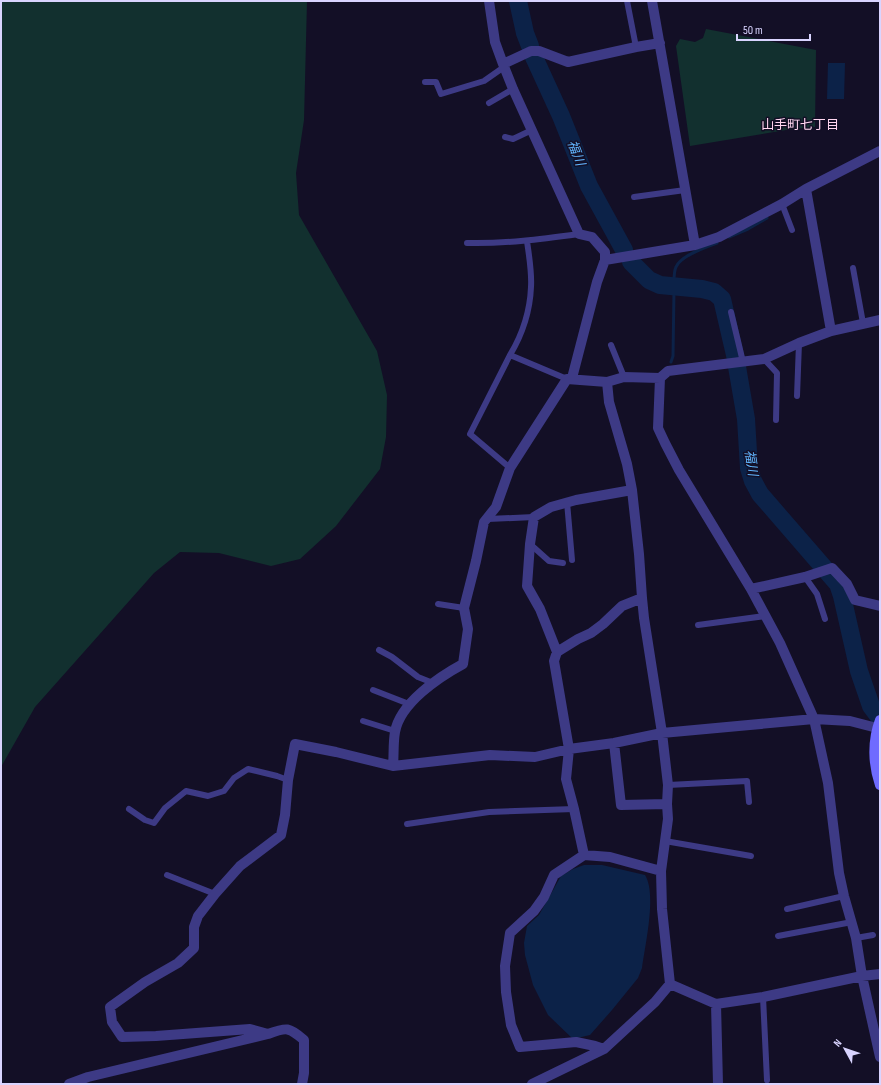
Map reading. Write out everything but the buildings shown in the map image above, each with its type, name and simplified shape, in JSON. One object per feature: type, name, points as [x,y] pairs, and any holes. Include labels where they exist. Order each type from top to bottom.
[{"type":"main road","points":[[879,724],[874,761],[880,785]]},
{"type":"street","points":[[393,766],[395,731],[403,711],[446,672],[463,664],[468,629],[464,608],[484,522],[488,519],[496,507],[510,468],[569,379],[597,282],[605,260],[605,252],[592,237],[579,234],[513,89],[495,42],[489,1]]},
{"type":"street","points":[[652,1],[695,245]]},
{"type":"street","points":[[504,65],[531,52],[539,51],[568,62],[660,43]]},
{"type":"street","points":[[605,260],[695,245],[719,237],[783,206],[880,151]]},
{"type":"street","points":[[806,192],[831,331]]},
{"type":"street","points":[[569,379],[607,382],[624,377],[660,378],[668,371],[764,359],[799,343],[831,331],[880,320]]},
{"type":"street","points":[[660,378],[658,428],[679,470],[766,616],[780,643],[814,719],[828,783],[844,896],[856,938],[862,976],[880,1057]]},
{"type":"street","points":[[532,1084],[604,1049],[655,1002],[670,984],[662,909],[661,871],[668,819],[666,804],[668,785],[662,733],[644,618],[640,554],[632,490],[627,464],[609,402],[607,382]]},
{"type":"street","points":[[557,652],[540,609],[527,586],[530,544],[534,518],[551,507],[567,502],[632,490]]},
{"type":"street","points":[[751,589],[832,568],[847,584],[855,600],[880,606]]},
{"type":"street","points":[[584,855],[566,779],[569,749],[554,661],[557,652],[591,633],[622,606],[642,598]]},
{"type":"street","points":[[268,1034],[250,1029],[122,1037],[112,1022],[110,1007],[145,982],[178,963],[194,948],[194,927],[198,916],[215,894],[240,866],[281,836],[294,744],[336,752],[393,766],[490,756],[534,757],[569,749],[614,743],[662,733],[814,719],[879,724]]},
{"type":"street","points":[[614,743],[621,805],[666,804]]},
{"type":"street","points":[[604,1049],[576,1042],[520,1046],[511,1025],[506,992],[505,966],[510,933],[534,911],[544,897],[554,875],[584,855],[610,857],[661,871]]},
{"type":"street","points":[[670,984],[716,1004],[763,997],[862,976],[880,974]]},
{"type":"street","points":[[716,1004],[718,1084]]},
{"type":"street","points":[[70,1084],[268,1034],[282,1029],[292,1030],[304,1040],[304,1073],[302,1084]]},
{"type":"lane","points":[[628,1],[636,47]]},
{"type":"lane","points":[[425,82],[436,82],[441,94],[484,81],[504,65]]},
{"type":"lane","points":[[489,103],[513,89]]},
{"type":"lane","points":[[505,137],[513,139],[532,130]]},
{"type":"lane","points":[[634,197],[685,190]]},
{"type":"lane","points":[[783,206],[792,230]]},
{"type":"lane","points":[[467,243],[489,244],[527,241],[579,234]]},
{"type":"lane","points":[[510,468],[470,434],[517,344],[529,311],[532,286],[527,241]]},
{"type":"lane","points":[[853,268],[863,323]]},
{"type":"lane","points":[[731,312],[739,362]]},
{"type":"lane","points":[[797,396],[799,343]]},
{"type":"lane","points":[[611,345],[624,377]]},
{"type":"lane","points":[[510,355],[569,379]]},
{"type":"lane","points":[[764,359],[777,373],[776,420]]},
{"type":"lane","points":[[567,502],[572,560]]},
{"type":"lane","points":[[488,519],[534,518]]},
{"type":"lane","points":[[530,544],[549,561],[563,563]]},
{"type":"lane","points":[[805,576],[817,594],[825,619]]},
{"type":"lane","points":[[438,604],[464,608]]},
{"type":"lane","points":[[698,625],[766,616]]},
{"type":"lane","points":[[379,650],[392,657],[418,677],[433,683]]},
{"type":"lane","points":[[373,690],[409,704]]},
{"type":"lane","points":[[363,721],[395,731]]},
{"type":"lane","points":[[129,809],[145,820],[154,822],[165,808],[186,791],[208,796],[224,791],[234,778],[248,769],[288,780]]},
{"type":"lane","points":[[668,785],[747,781],[749,802]]},
{"type":"lane","points":[[407,824],[489,812],[574,810]]},
{"type":"lane","points":[[665,841],[751,856]]},
{"type":"lane","points":[[167,875],[215,894]]},
{"type":"lane","points":[[787,909],[844,896]]},
{"type":"lane","points":[[778,936],[852,922]]},
{"type":"lane","points":[[856,938],[872,935]]},
{"type":"lane","points":[[763,997],[767,1080]]},
{"type":"green space","points":[[1,1],[307,1],[304,120],[296,173],[299,215],[377,351],[387,395],[386,437],[380,469],[336,526],[300,559],[271,566],[219,553],[180,552],[154,573],[35,707],[1,767]]},
{"type":"green space","points":[[706,29],[816,50],[815,127],[792,129],[690,146],[676,46],[680,39],[695,42],[703,38]]},
{"type":"water","points":[[828,63],[845,63],[844,99],[827,99]]},
{"type":"water","points":[[584,865],[602,865],[645,875],[650,894],[650,907],[642,968],[638,978],[590,1035],[573,1039],[548,1015],[533,985],[525,955],[524,943],[527,926],[539,915],[561,876]]},
{"type":"waterway","name":"福川","points":[[518,1],[525,33],[530,46]]},
{"type":"waterway","name":"福川","points":[[533,55],[561,116],[589,186],[624,250]]},
{"type":"waterway","points":[[729,237],[748,229],[767,218]]},
{"type":"waterway","points":[[674,282],[675,269],[678,263],[694,252],[717,243]]},
{"type":"waterway","name":"福川","points":[[631,262],[649,280],[660,285],[702,289],[714,292],[722,299],[735,355],[746,419],[749,468],[753,481],[760,494],[838,584],[859,671],[871,706],[880,718]]},
{"type":"waterway","points":[[671,362],[673,356],[674,290]]},
{"type":"district","name":"山手町七丁目","points":[[800,125]]}]
